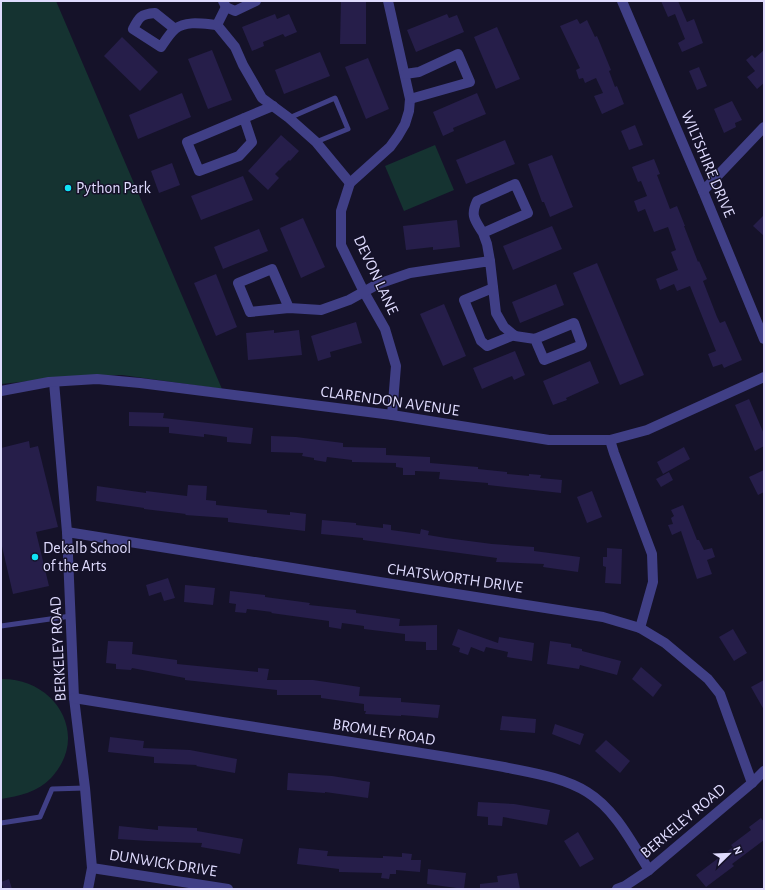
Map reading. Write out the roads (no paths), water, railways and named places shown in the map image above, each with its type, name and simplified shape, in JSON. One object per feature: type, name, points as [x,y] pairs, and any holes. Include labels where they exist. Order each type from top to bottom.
[{"type":"street","points":[[217,25],[224,4],[235,12],[256,1]]},
{"type":"street","points":[[175,29],[182,25],[193,23],[217,25],[235,47],[243,65],[262,98],[290,118],[316,142],[350,182],[390,147],[405,124],[409,111],[410,99],[388,1]]},
{"type":"street","name":"WILTSHIRE DRIVE","points":[[622,1],[764,339]]},
{"type":"street","points":[[405,74],[420,72],[458,54],[470,82],[410,99]]},
{"type":"street","points":[[244,118],[252,142],[239,156],[199,171],[187,142],[244,118],[273,106]]},
{"type":"street","points":[[703,191],[764,127]]},
{"type":"street","name":"DEVON LANE","points":[[350,182],[341,210],[341,245],[364,292],[385,329],[396,366],[392,415]]},
{"type":"street","points":[[483,233],[528,213],[515,184],[477,201],[473,209],[474,219],[483,233],[487,244],[496,313],[504,327],[514,335],[535,339],[574,323],[582,345],[544,360],[535,339]]},
{"type":"street","points":[[290,308],[272,269],[238,283],[250,312],[290,308],[321,310],[349,300],[378,284],[410,273],[490,261]]},
{"type":"street","points":[[493,288],[464,300],[481,341],[487,346],[514,335]]},
{"type":"street","name":"CLARENDON AVENUE","points":[[1,390],[54,382],[97,379],[140,383],[392,415],[549,440],[610,440],[647,430],[764,377]]},
{"type":"street","name":"BERKELEY ROAD","points":[[54,382],[67,532],[74,698],[85,788],[92,868],[88,889]]},
{"type":"street","points":[[610,440],[652,554],[653,582],[640,628]]},
{"type":"street","name":"CHATSWORTH DRIVE","points":[[67,532],[603,616],[640,628],[665,643],[708,679],[720,694],[752,783]]},
{"type":"street","name":"BROMLEY ROAD","points":[[74,698],[193,718],[452,757],[534,773],[570,783],[588,792],[608,809],[629,837],[649,870]]},
{"type":"street","name":"BERKELEY ROAD","points":[[617,889],[625,886],[649,870],[752,783],[764,771]]},
{"type":"street","name":"DUNWICK DRIVE","points":[[92,868],[228,889]]},
{"type":"lane","points":[[290,118],[335,98],[348,129],[316,142]]},
{"type":"lane","points":[[1,626],[71,616]]},
{"type":"lane","points":[[1,823],[40,817],[52,789],[85,788]]},
{"type":"place","name":"Python Park","points":[[68,188]]},
{"type":"place","name":"Dekalb School of the Arts","points":[[35,557]]}]
